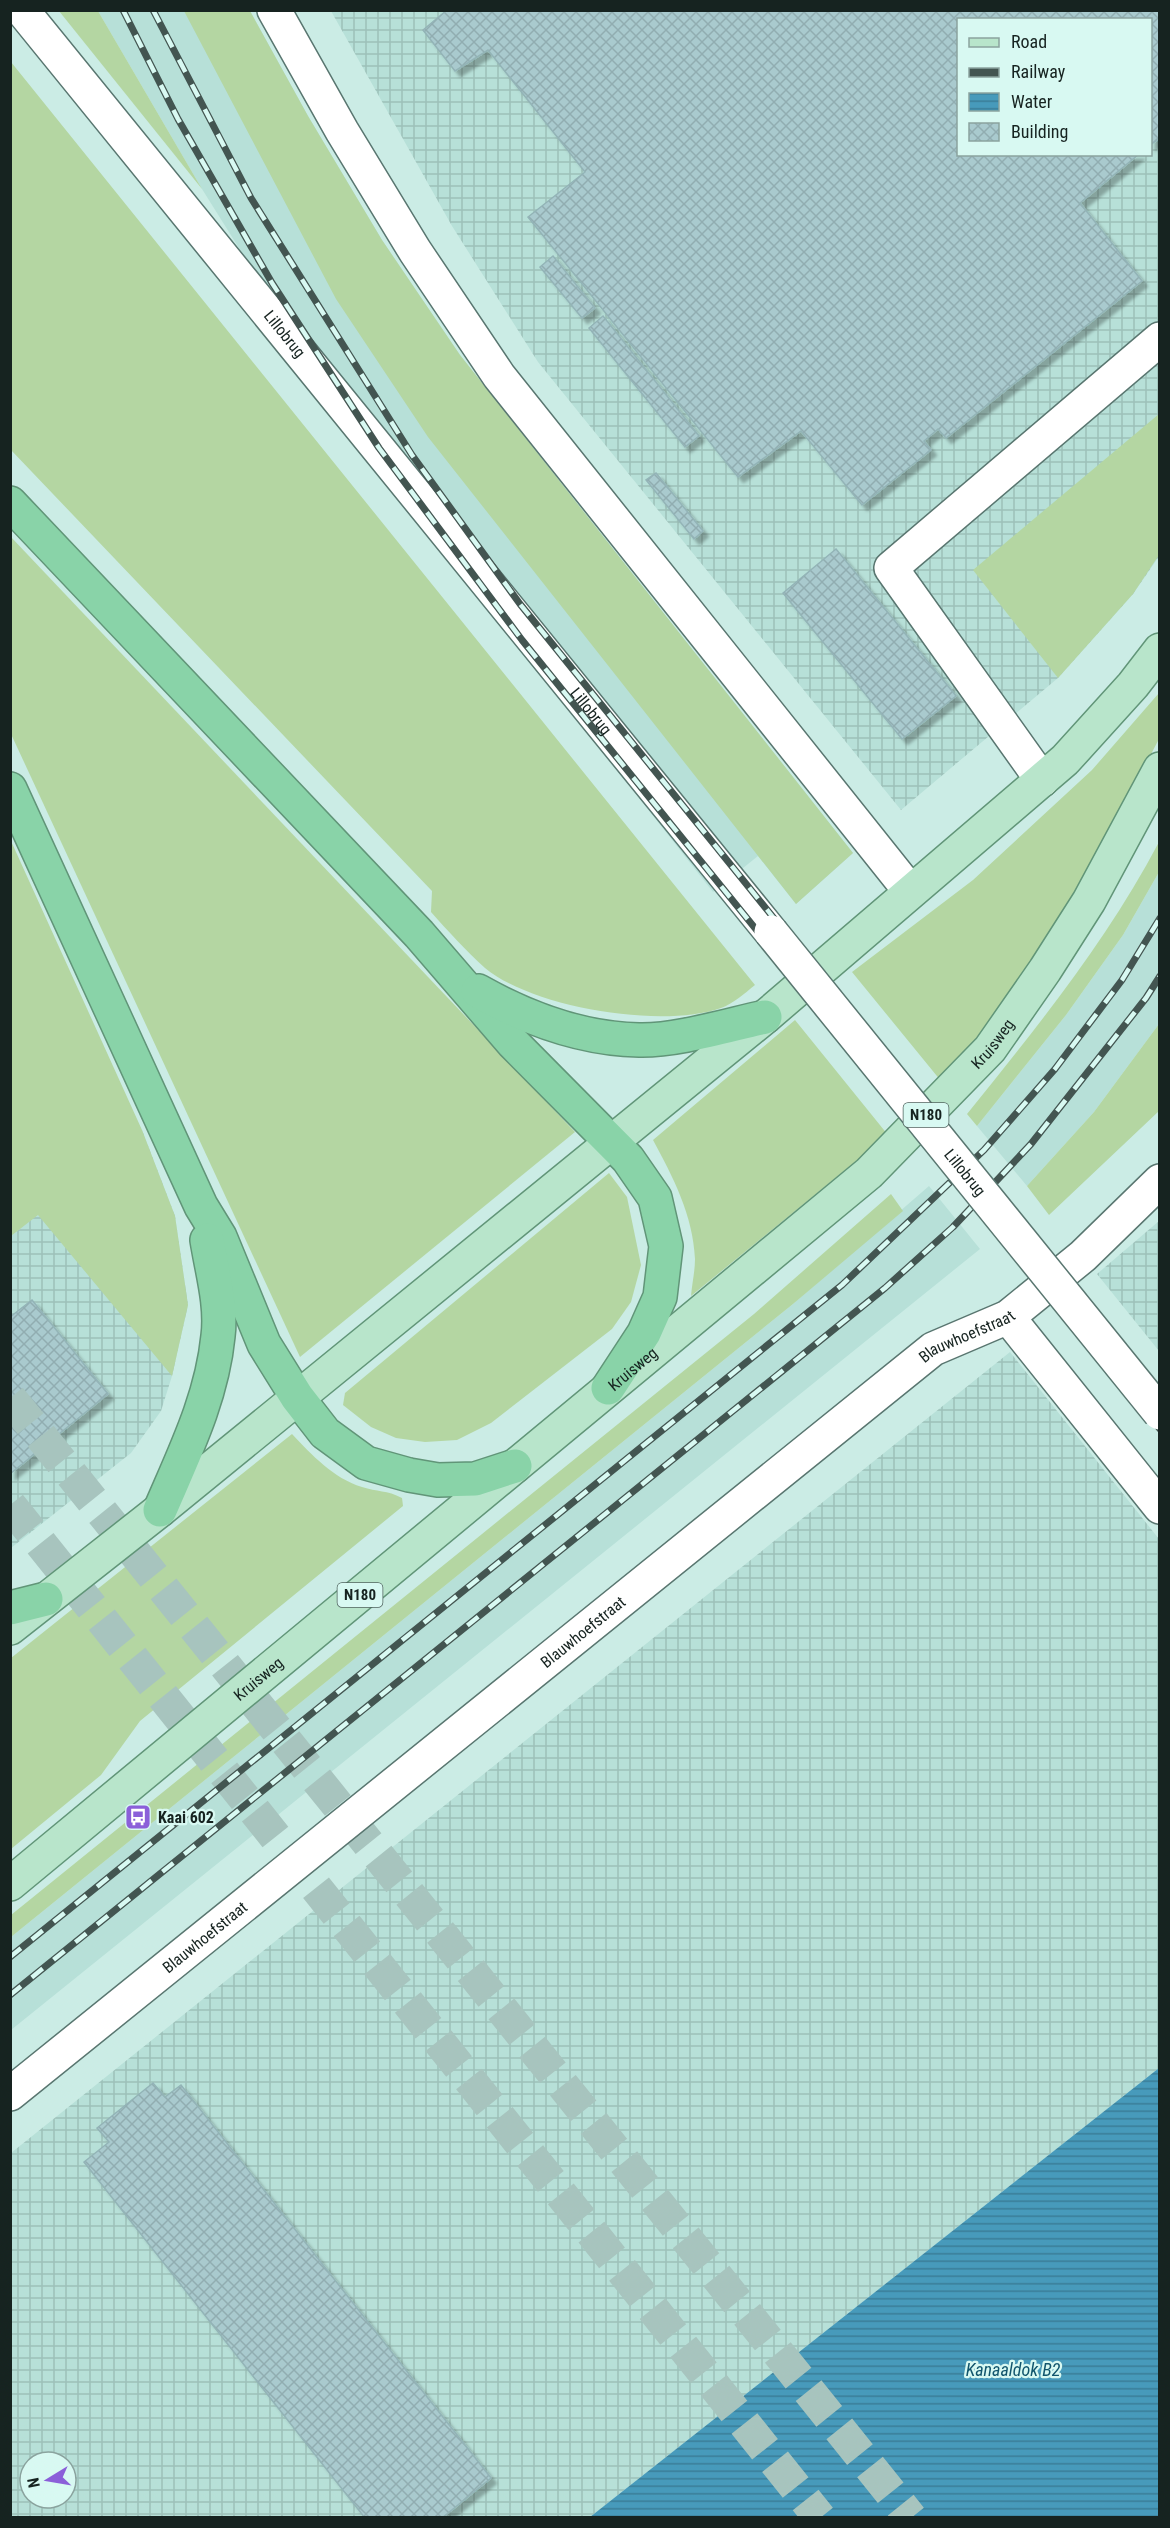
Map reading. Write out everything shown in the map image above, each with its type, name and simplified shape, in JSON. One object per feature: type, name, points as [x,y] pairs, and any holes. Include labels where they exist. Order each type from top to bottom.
[{"type":"highway","points":[[10,503],[461,981],[513,1042],[628,1159],[655,1198],[666,1246],[660,1297],[644,1334],[608,1388]]},
{"type":"highway","points":[[10,789],[201,1206],[220,1237],[264,1344],[297,1397],[325,1433],[366,1463],[438,1480],[475,1479],[514,1466]]},
{"type":"highway","points":[[461,981],[510,1009],[583,1034],[640,1040],[700,1032],[765,1017]]},
{"type":"highway","points":[[159,1510],[192,1437],[207,1392],[219,1335],[215,1290],[201,1206]]},
{"type":"highway","points":[[10,1608],[46,1599]]},
{"type":"main road","points":[[10,1628],[159,1510],[765,1017],[1065,760],[1160,650]]},
{"type":"main road","name":"Kruisweg","points":[[10,1884],[869,1173],[990,1049],[1089,901],[1160,769]]},
{"type":"street","name":"Lillobrug","points":[[22,10],[1160,1413]]},
{"type":"street","points":[[274,10],[342,131],[415,251],[499,376],[910,891]]},
{"type":"street","points":[[1042,780],[891,568],[1160,339]]},
{"type":"street","name":"Blauwhoefstraat","points":[[10,2094],[933,1349],[1008,1317],[1083,1256],[1160,1181]]},
{"type":"street","points":[[1008,1317],[1160,1507]]},
{"type":"shaded area","points":[[98,11],[250,11],[308,116],[382,240],[460,355],[853,853],[796,904],[758,856],[713,892],[366,451],[202,189]]},
{"type":"shaded area","points":[[331,11],[1159,11],[1160,555],[1133,594],[1058,678],[901,810],[538,362],[452,226]]},
{"type":"shaded area","points":[[1159,872],[1159,1024],[1094,1112],[1027,1186],[977,1126],[1066,1015],[1123,935]]},
{"type":"shaded area","points":[[142,1130],[175,1216],[188,1305],[172,1376],[161,1411],[131,1453],[11,1548],[11,1236]]},
{"type":"shaded area","points":[[929,1186],[980,1249],[11,2030],[11,1937],[793,1304]]},
{"type":"shaded area","points":[[1159,1221],[1159,1351],[1097,1274]]},
{"type":"shaded area","points":[[1010,1352],[1159,1539],[1159,2068],[590,2517],[11,2518],[11,2153]]},
{"type":"green space","points":[[59,11],[98,11],[202,189]]},
{"type":"green space","points":[[184,11],[250,11],[308,116],[382,240],[460,355],[853,853],[796,904],[428,437],[336,299]]},
{"type":"green space","points":[[10,62],[755,985],[743,995],[721,1008],[696,1014],[633,1015],[565,1004],[507,982],[485,968],[431,912],[432,891],[11,450]]},
{"type":"green space","points":[[1159,414],[1159,555],[1133,594],[1058,678],[973,570]]},
{"type":"green space","points":[[10,536],[575,1132],[300,1357],[11,734]]},
{"type":"green space","points":[[1159,693],[1159,739],[1081,886],[996,1014],[941,1081],[852,972],[973,880],[1092,770]]},
{"type":"green space","points":[[11,841],[142,1130],[175,1216],[188,1305],[172,1376],[38,1215],[11,1236]]},
{"type":"green space","points":[[1159,842],[1159,872],[1123,935],[1066,1015],[977,1126],[967,1114],[1045,1016],[1094,949],[1139,879]]},
{"type":"green space","points":[[795,1020],[888,1135],[691,1296],[695,1259],[690,1227],[675,1182],[653,1140]]},
{"type":"green space","points":[[1159,1024],[1159,1111],[1049,1215],[1027,1186],[1094,1112]]},
{"type":"green space","points":[[609,1173],[627,1197],[641,1265],[631,1302],[612,1329],[491,1423],[457,1440],[425,1442],[396,1438],[371,1427],[343,1405],[345,1393]]},
{"type":"green space","points":[[891,1194],[903,1211],[793,1304],[11,1937],[11,1915],[754,1314]]},
{"type":"green space","points":[[292,1434],[332,1472],[362,1487],[397,1495],[402,1498],[403,1506],[140,1721],[101,1775],[11,1849],[11,1658]]},
{"type":"water","name":"Kanaaldok B2","points":[[1159,2068],[1159,2517],[590,2517]]},
{"type":"building","points":[[447,10],[1160,10],[1160,138],[1152,144],[1152,18],[957,18],[957,156],[1137,156],[1080,203],[1142,281],[946,438],[938,429],[924,441],[931,450],[862,505],[801,431],[738,477],[528,217],[585,172],[488,50],[455,71],[423,30]]},
{"type":"building","points":[[553,256],[595,308],[582,318],[540,267]]},
{"type":"building","points":[[603,316],[699,436],[685,447],[589,328]]},
{"type":"building","points":[[656,473],[703,531],[694,539],[646,480]]},
{"type":"building","points":[[836,549],[956,696],[902,739],[783,593]]},
{"type":"building","points":[[32,1300],[108,1394],[10,1474],[10,1317]]},
{"type":"building","points":[[153,2083],[165,2097],[181,2085],[491,2478],[442,2518],[365,2518],[84,2162],[109,2142],[97,2128]]},
{"type":"tunnel","points":[[10,1398],[911,2518]]},
{"type":"tunnel","points":[[10,1505],[820,2518]]},
{"type":"railway","points":[[123,10],[178,119],[272,283],[379,448],[522,640],[1160,1429]]},
{"type":"railway","points":[[153,10],[251,198],[412,455],[520,604],[1160,1396]]},
{"type":"railway","points":[[10,1957],[842,1285],[984,1150],[1055,1069],[1122,980],[1160,918]]},
{"type":"railway","points":[[10,1995],[885,1288],[953,1227],[1031,1144],[1146,998],[1160,976]]},
{"type":"place","name":"Kaai 602","points":[[138,1817]]}]
